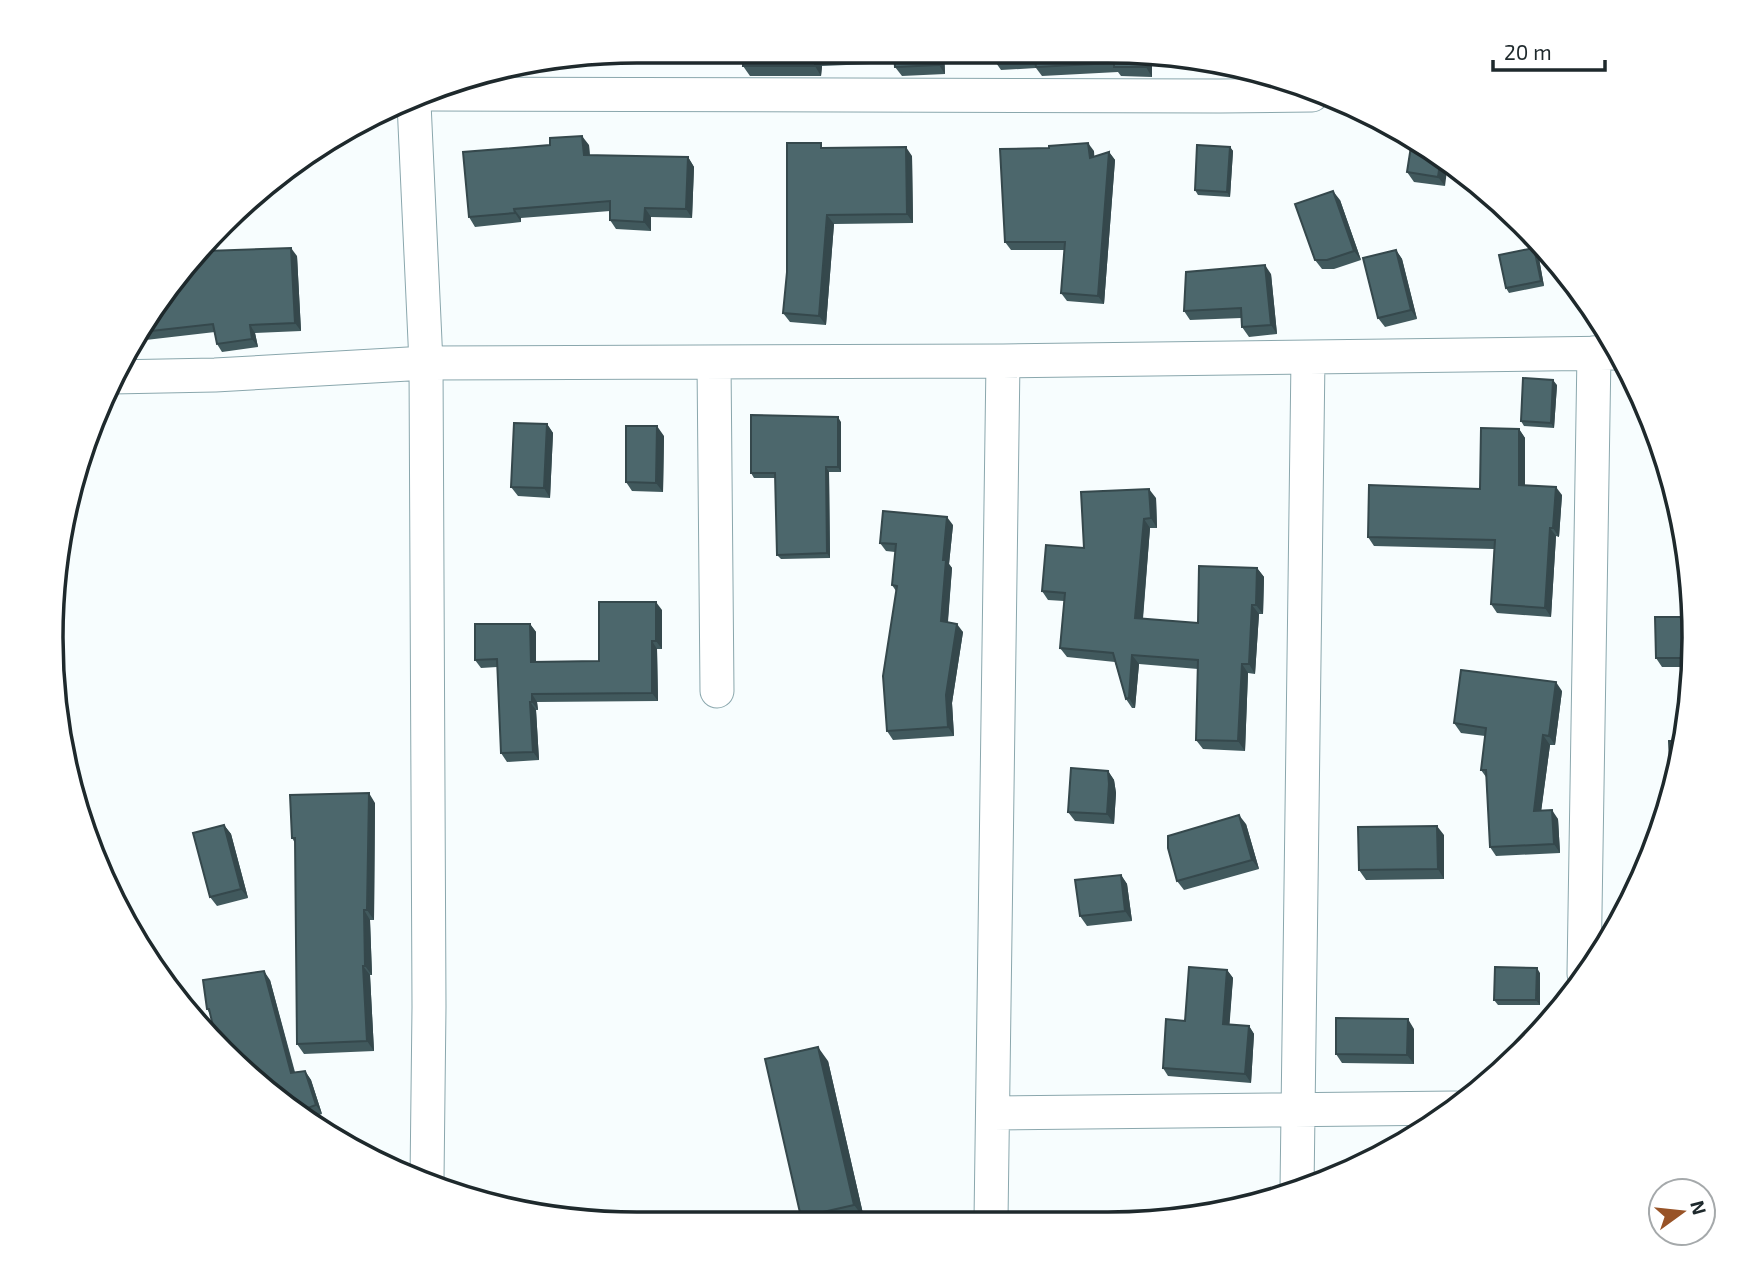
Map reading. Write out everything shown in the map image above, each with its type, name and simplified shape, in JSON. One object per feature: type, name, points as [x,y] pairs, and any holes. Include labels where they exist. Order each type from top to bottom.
[{"type":"street","points":[[450,94],[1297,95]]},
{"type":"street","points":[[414,109],[426,363],[429,1007],[427,1172]]},
{"type":"street","points":[[125,377],[215,375],[426,363],[1003,361],[1606,353],[1585,958]]},
{"type":"street","points":[[1297,1180],[1308,358]]},
{"type":"street","points":[[991,1212],[1003,361]]},
{"type":"street","points":[[714,362],[717,691]]},
{"type":"street","points":[[993,1113],[1436,1108]]},
{"type":"building","points":[[743,63],[815,63],[815,66],[743,66]]},
{"type":"building","points":[[895,63],[939,65],[895,67]]},
{"type":"building","points":[[1036,63],[1112,63],[1036,67]]},
{"type":"building","points":[[1114,63],[1146,64],[1146,67],[1114,67]]},
{"type":"building","points":[[582,136],[584,155],[688,157],[686,209],[645,208],[644,222],[610,220],[610,201],[514,209],[515,213],[469,217],[463,152],[550,145],[550,138]]},
{"type":"building","points":[[787,143],[821,143],[821,148],[906,147],[907,214],[827,215],[819,316],[783,313],[787,272]]},
{"type":"building","points":[[1088,143],[1090,158],[1109,152],[1098,296],[1061,293],[1065,242],[1005,242],[1000,149],[1049,148]]},
{"type":"building","points":[[1197,145],[1230,147],[1227,192],[1195,190]]},
{"type":"building","points":[[1410,150],[1439,169],[1438,177],[1407,172]]},
{"type":"building","points":[[1333,191],[1354,251],[1327,260],[1315,260],[1295,204]]},
{"type":"building","points":[[291,248],[295,323],[250,325],[252,339],[217,344],[213,324],[152,331],[182,288],[213,251]]},
{"type":"building","points":[[1530,249],[1536,255],[1541,281],[1506,288],[1499,255]]},
{"type":"building","points":[[1396,250],[1411,310],[1378,318],[1363,258]]},
{"type":"building","points":[[1265,265],[1271,325],[1242,327],[1241,308],[1184,311],[1186,272]]},
{"type":"building","points":[[1523,378],[1553,380],[1551,423],[1521,421]]},
{"type":"building","points":[[751,415],[838,417],[838,467],[826,467],[827,553],[777,555],[775,473],[751,473]]},
{"type":"building","points":[[514,423],[547,424],[544,488],[511,487]]},
{"type":"building","points":[[626,426],[657,426],[656,483],[626,482]]},
{"type":"building","points":[[1481,428],[1519,429],[1519,485],[1556,487],[1553,528],[1550,528],[1545,608],[1491,604],[1495,540],[1368,537],[1369,485],[1480,489]]},
{"type":"building","points":[[1149,489],[1151,518],[1144,519],[1135,618],[1198,623],[1199,566],[1257,568],[1249,664],[1242,664],[1238,741],[1196,740],[1198,660],[1132,655],[1129,698],[1126,699],[1113,653],[1060,648],[1065,593],[1042,591],[1046,545],[1084,548],[1081,492]]},
{"type":"building","points":[[883,511],[947,517],[941,621],[957,624],[946,695],[948,727],[887,731],[883,676],[897,586],[892,585],[896,544],[880,543]]},
{"type":"building","points":[[599,602],[656,602],[656,641],[652,641],[652,693],[532,694],[530,702],[533,752],[501,753],[497,659],[475,660],[475,624],[530,624],[531,662],[599,661]]},
{"type":"building","points":[[1655,617],[1681,617],[1681,658],[1656,658]]},
{"type":"building","points":[[1461,670],[1556,682],[1549,736],[1543,735],[1534,811],[1552,810],[1554,844],[1490,847],[1486,770],[1481,770],[1486,728],[1454,723]]},
{"type":"building","points":[[1071,768],[1108,771],[1107,814],[1068,812]]},
{"type":"building","points":[[369,793],[363,966],[367,1041],[297,1044],[295,838],[292,838],[290,795]]},
{"type":"building","points":[[1239,815],[1252,860],[1177,881],[1168,848],[1168,836]]},
{"type":"building","points":[[224,825],[241,889],[210,897],[193,833]]},
{"type":"building","points":[[1437,826],[1438,869],[1359,870],[1358,827]]},
{"type":"building","points":[[1121,875],[1125,911],[1080,916],[1075,880]]},
{"type":"building","points":[[1189,967],[1227,970],[1223,1024],[1249,1026],[1245,1074],[1163,1068],[1166,1019],[1185,1021]]},
{"type":"building","points":[[1495,967],[1537,968],[1536,1000],[1494,1000]]},
{"type":"building","points":[[264,971],[291,1073],[305,1071],[316,1105],[308,1108],[231,1044],[212,1023],[207,1009],[203,980]]},
{"type":"building","points":[[1336,1018],[1408,1019],[1407,1055],[1336,1054]]},
{"type":"building","points":[[818,1047],[854,1205],[823,1212],[800,1212],[765,1059]]}]
